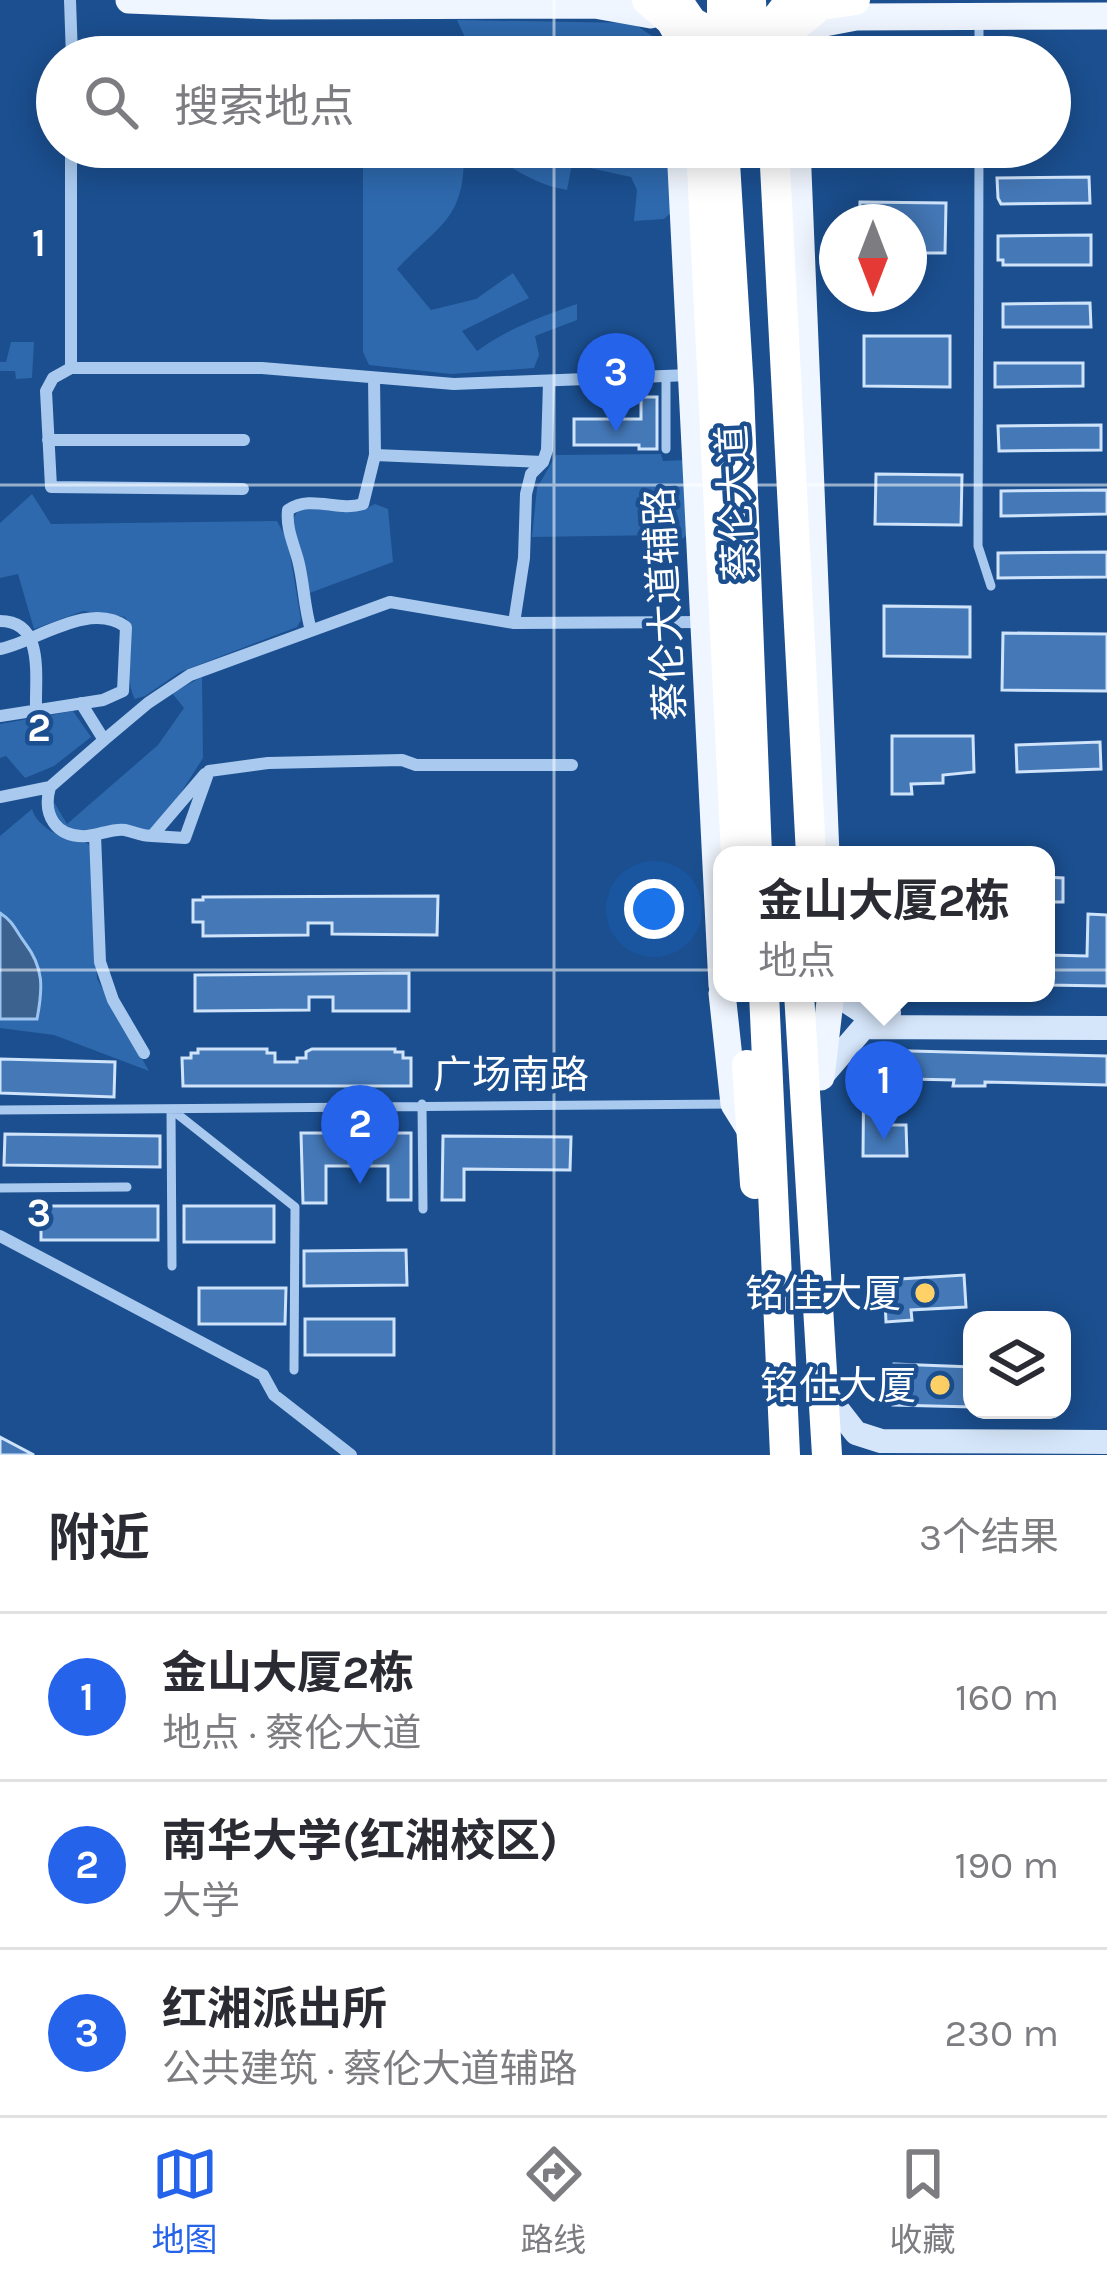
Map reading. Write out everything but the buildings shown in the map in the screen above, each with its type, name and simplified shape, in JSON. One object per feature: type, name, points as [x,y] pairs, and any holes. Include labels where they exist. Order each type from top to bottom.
[{"type":"highway","points":[[722,0],[722,36]]},
{"type":"highway","points":[[776,36],[789,0]]},
{"type":"highway","points":[[660,5],[710,33],[725,36]]},
{"type":"highway","points":[[660,5],[679,36]]},
{"type":"highway","points":[[660,5],[678,36]]},
{"type":"highway","points":[[779,36],[795,9],[831,7]]},
{"type":"highway","points":[[702,168],[736,846]]},
{"type":"highway","name":"蔡伦大道","points":[[725,168],[757,846]]},
{"type":"highway","name":"蔡伦大道","points":[[757,168],[792,846]]},
{"type":"highway","points":[[775,168],[811,846]]},
{"type":"highway","points":[[743,1002],[744,1103],[752,1170],[778,1294]]},
{"type":"highway","points":[[764,1002],[785,1455]]},
{"type":"highway","points":[[799,1002],[827,1455]]},
{"type":"highway","points":[[817,1002],[828,1236],[823,1346]]},
{"type":"main road","points":[[129,0],[272,6],[660,5]]},
{"type":"main road","points":[[831,7],[856,17],[1107,16]]},
{"type":"main road","name":"蔡伦大道辅路","points":[[680,168],[678,376],[704,622],[715,846]]},
{"type":"main road","points":[[798,168],[826,846]]},
{"type":"main road","name":"蔡伦大道辅路","points":[[725,1002],[744,1103]]},
{"type":"main road","points":[[821,1077],[832,1002]]},
{"type":"main road","points":[[847,1002],[863,1012],[1107,1013]]},
{"type":"main road","points":[[821,1077],[864,1027],[1107,1028]]},
{"type":"main road","points":[[825,1393],[856,1433],[881,1441],[1107,1446]]},
{"type":"main road","points":[[868,1455],[880,1449],[1107,1446]]},
{"type":"street","points":[[70,0],[71,36]]},
{"type":"street","points":[[71,168],[71,368]]},
{"type":"street","points":[[243,489],[51,488],[46,391],[53,378],[71,368],[262,368],[454,384],[678,376]]},
{"type":"street","points":[[311,630],[287,526],[288,510],[308,502],[344,507],[363,504],[375,455],[374,378]]},
{"type":"street","points":[[514,622],[524,558],[526,494],[531,474],[547,450],[549,382]]},
{"type":"street","points":[[48,440],[244,440]]},
{"type":"street","points":[[375,455],[543,462]]},
{"type":"street","points":[[0,797],[50,787],[148,703],[190,675],[391,602],[514,622],[704,622]]},
{"type":"street","points":[[0,649],[71,620],[124,623],[123,691],[103,700],[0,716]]},
{"type":"street","points":[[0,621],[17,622],[27,629],[36,710]]},
{"type":"street","points":[[82,703],[104,740]]},
{"type":"street","points":[[152,836],[163,829],[191,786],[209,771],[268,764],[403,760],[416,765],[572,765]]},
{"type":"street","points":[[50,787],[52,824],[82,837],[122,829],[140,836],[184,838],[209,771]]},
{"type":"street","points":[[95,835],[100,962],[113,1000],[144,1053]]},
{"type":"street","points":[[0,1236],[262,1375],[274,1395],[351,1455]]},
{"type":"lane","points":[[979,15],[979,36]]},
{"type":"lane","points":[[979,168],[978,546],[991,586]]},
{"type":"lane","points":[[666,449],[678,376]]},
{"type":"lane","name":"广场南路","points":[[0,1110],[744,1103]]},
{"type":"lane","points":[[422,1104],[423,1209]]},
{"type":"lane","points":[[171,1109],[172,1266]]},
{"type":"lane","points":[[171,1109],[296,1207],[294,1370]]},
{"type":"lane","points":[[0,1188],[128,1187]]},
{"type":"shaded area","points":[[457,20],[633,23],[652,36],[464,36]]},
{"type":"shaded area","points":[[363,168],[463,168],[454,208],[397,269],[431,310],[476,299],[513,273],[529,298],[462,331],[477,351],[538,318],[577,304],[577,320],[535,336],[539,355],[534,368],[451,374],[369,365],[363,352]]},
{"type":"shaded area","points":[[514,168],[571,168],[567,190]]},
{"type":"shaded area","points":[[590,168],[671,168],[673,211],[664,219],[634,221],[637,190],[631,177]]},
{"type":"shaded area","points":[[11,342],[34,342],[32,378],[16,379],[15,371],[0,371]]},
{"type":"shaded area","points":[[661,454],[663,461],[688,460],[687,535],[672,547],[663,535],[532,537],[537,488],[556,455]]},
{"type":"shaded area","points":[[32,494],[51,524],[277,521],[288,542],[301,620],[297,627],[180,672],[135,699],[130,679],[131,636],[125,617],[83,611],[34,629],[18,574],[0,578],[0,523]]},
{"type":"shaded area","points":[[375,504],[388,509],[393,562],[307,594],[292,520],[298,511],[356,510]]},
{"type":"shaded area","points":[[202,677],[203,758],[159,827],[150,834],[75,831],[54,820],[52,799],[67,824],[158,745],[184,708],[172,693]]},
{"type":"shaded area","points":[[73,711],[91,737],[54,766],[25,778],[6,756],[0,758],[0,724]]},
{"type":"shaded area","points":[[32,809],[46,827],[91,847],[97,979],[149,1071],[54,1035],[0,1028],[0,836]]},
{"type":"shaded area","points":[[0,913],[36,961],[41,988],[37,1019],[0,1019]]},
{"type":"place","name":"红湘派出所","points":[[616,432]]},
{"type":"place","name":"金山大厦2栋","points":[[884,1140]]},
{"type":"place","name":"南华大学(红湘校区)","points":[[360,1184]]},
{"type":"place","name":"铭佳大厦","points":[[925,1293]]},
{"type":"place","name":"铭仕大厦","points":[[940,1385]]}]
